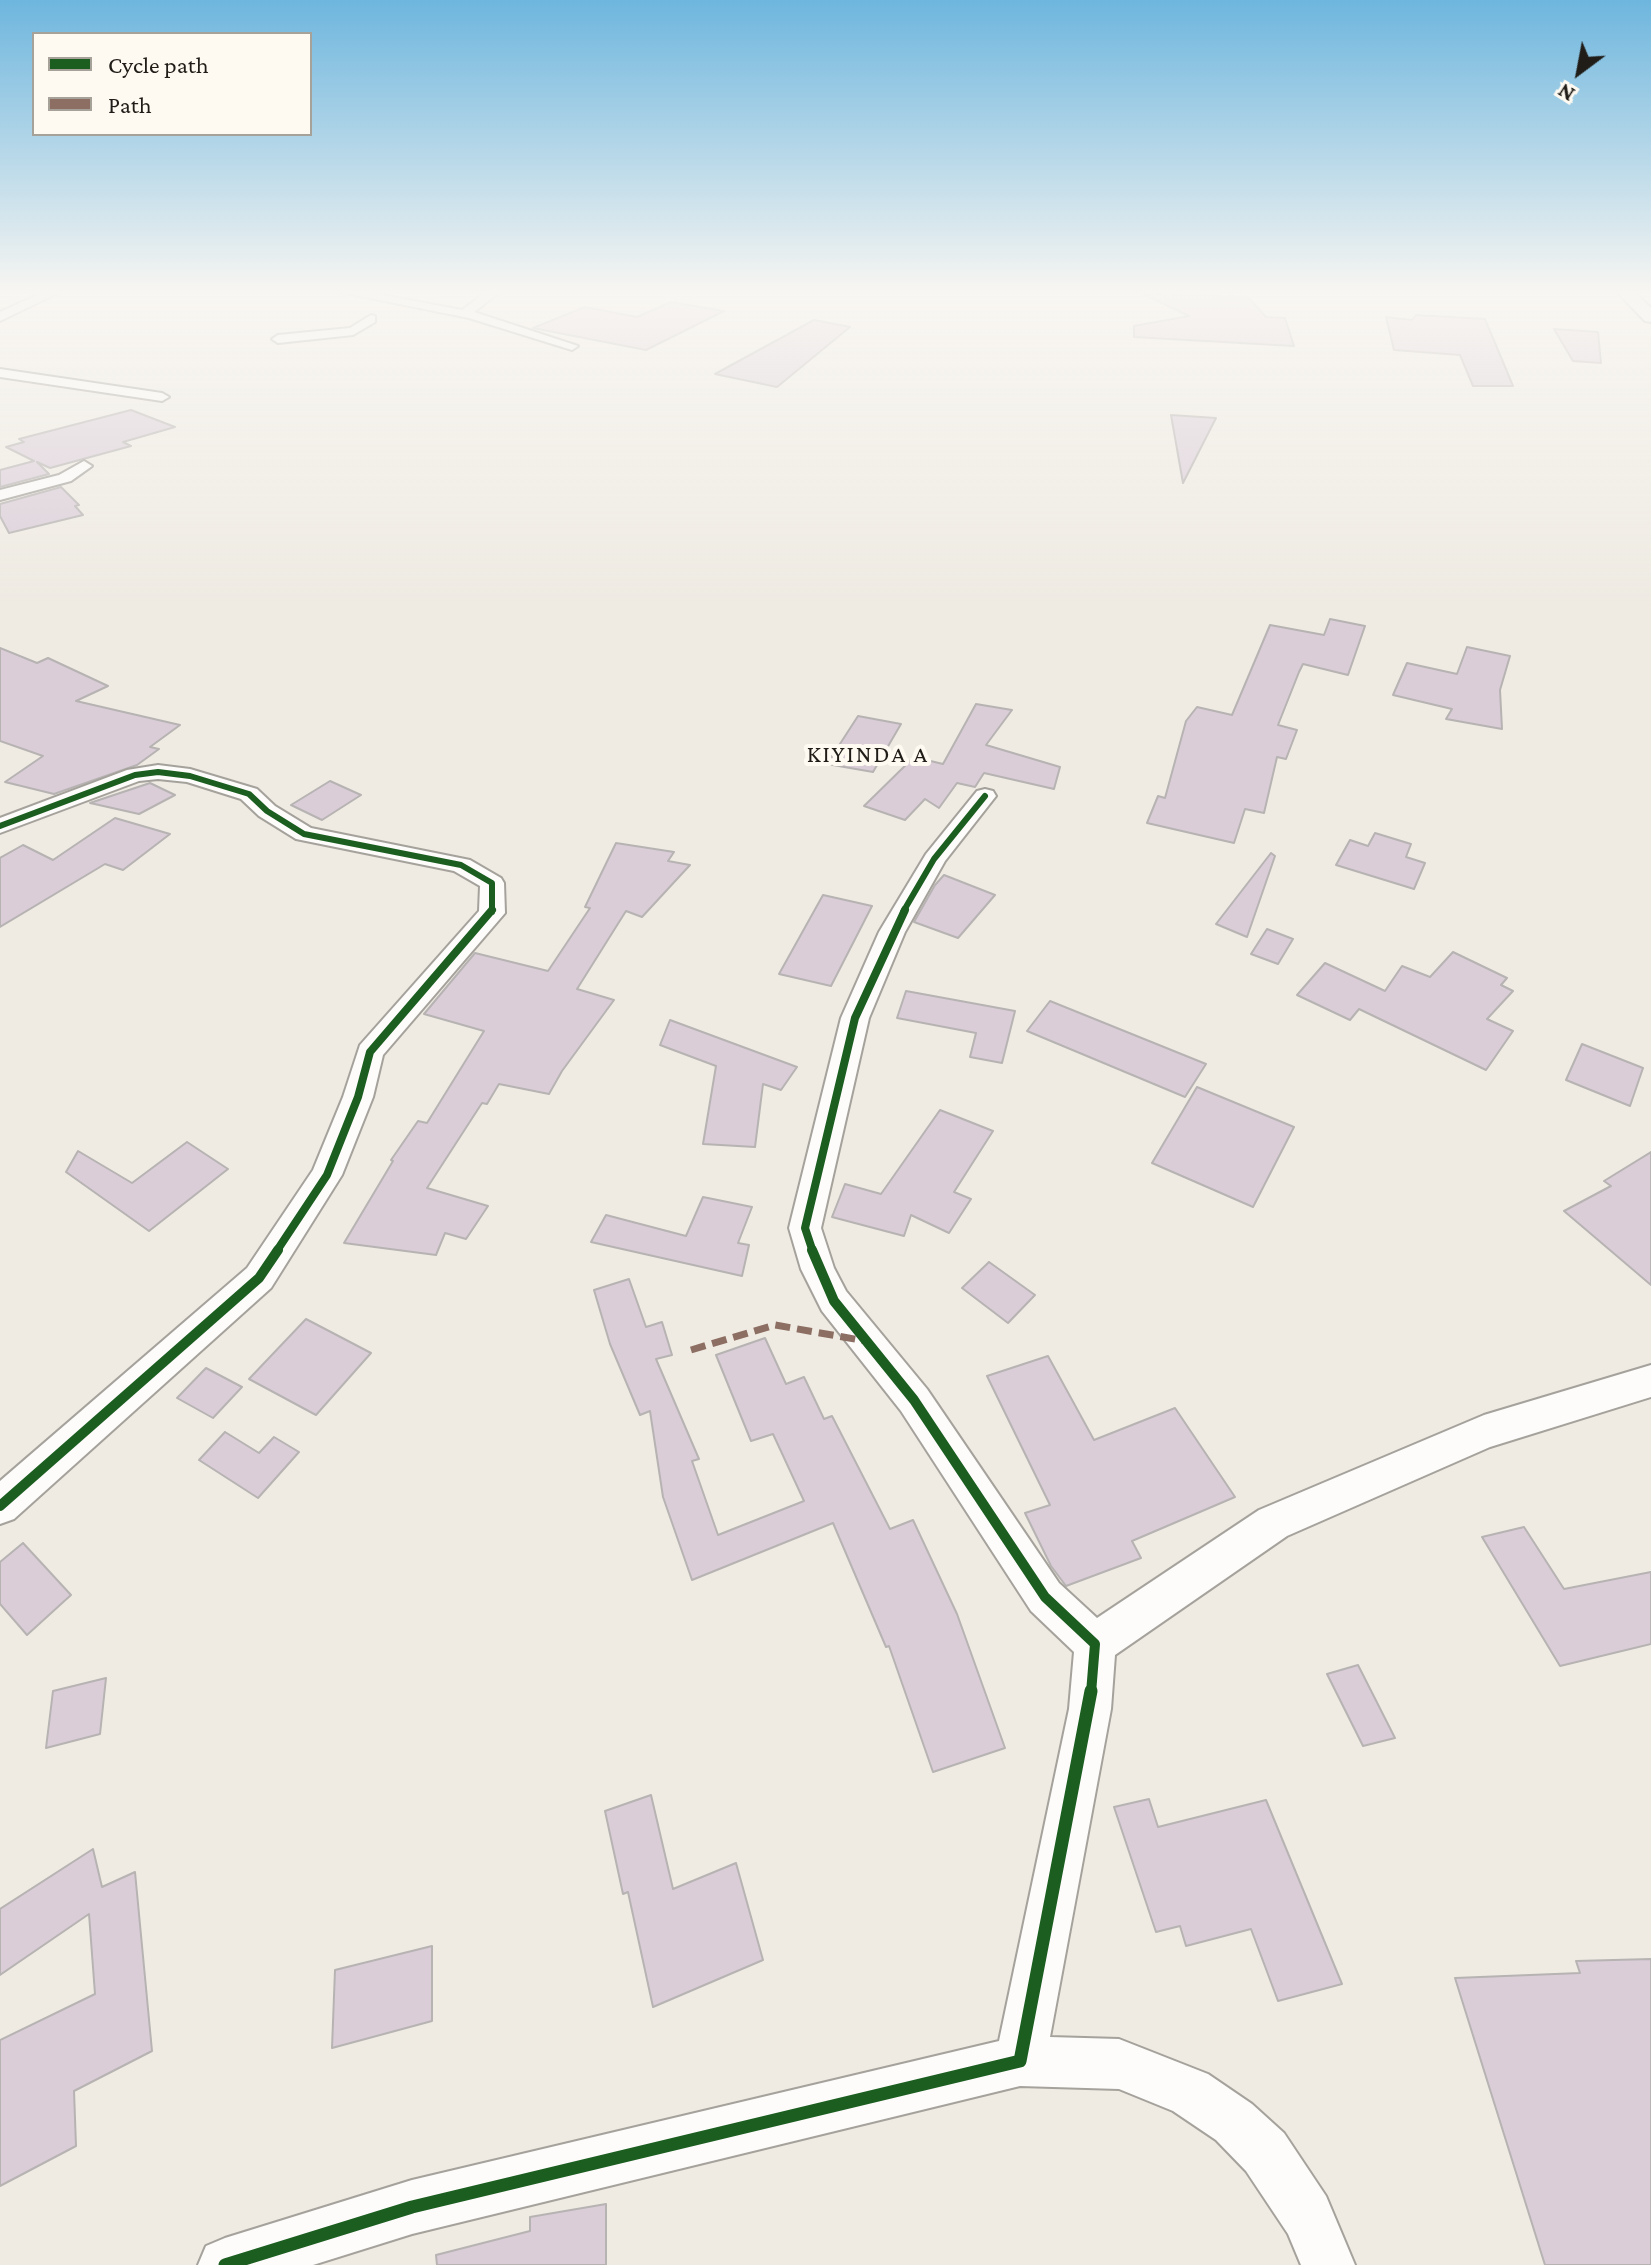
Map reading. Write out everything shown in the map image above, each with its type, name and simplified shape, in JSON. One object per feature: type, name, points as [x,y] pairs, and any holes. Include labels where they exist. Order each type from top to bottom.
[{"type":"street","points":[[0,495],[65,478],[84,466]]},
{"type":"street","points":[[0,826],[135,775],[158,772],[190,776],[249,794],[267,811],[304,834],[461,865],[492,883],[492,913],[370,1052],[358,1097],[327,1175],[259,1278],[0,1506]]},
{"type":"street","points":[[985,796],[934,859],[892,932],[855,1018],[805,1228],[818,1269],[834,1301],[914,1400],[1045,1597],[1095,1644]]},
{"type":"street","points":[[1095,1644],[1273,1523],[1484,1432],[1651,1381]]},
{"type":"street","points":[[1020,2061],[1090,1709],[1095,1644]]},
{"type":"street","points":[[225,2265],[412,2207],[1020,2061],[1119,2064],[1190,2092],[1234,2122],[1265,2152],[1307,2215],[1328,2265]]},
{"type":"building","points":[[131,410],[175,427],[123,442],[131,446],[50,468],[37,462],[49,474],[0,487],[0,470],[34,461],[6,447],[24,442],[19,439]]},
{"type":"building","points":[[1171,415],[1216,418],[1183,483]]},
{"type":"building","points":[[61,487],[79,505],[75,506],[83,515],[9,533],[0,516],[0,504]]},
{"type":"building","points":[[1330,619],[1365,626],[1348,675],[1303,664],[1278,725],[1297,730],[1286,759],[1277,757],[1264,813],[1245,809],[1234,843],[1147,823],[1158,796],[1165,798],[1186,721],[1197,707],[1232,715],[1270,625],[1324,635]]},
{"type":"building","points":[[1467,647],[1510,656],[1500,690],[1502,729],[1446,719],[1452,709],[1393,695],[1407,663],[1457,674]]},
{"type":"building","points":[[0,648],[37,663],[48,658],[108,686],[76,701],[180,725],[150,747],[159,749],[137,765],[54,794],[5,782],[43,756],[0,741]]},
{"type":"building","points":[[976,704],[1012,710],[986,745],[1060,767],[1054,789],[984,773],[975,787],[957,783],[939,808],[925,799],[905,820],[864,806],[914,757],[943,764]]},
{"type":"building","points":[[858,716],[901,724],[873,772],[827,764]]},
{"type":"building","points":[[330,781],[361,795],[322,820],[291,805]]},
{"type":"building","points":[[150,783],[175,795],[139,814],[90,803]]},
{"type":"building","points":[[115,818],[170,834],[123,870],[105,864],[0,927],[0,858],[23,845],[53,860]]},
{"type":"building","points":[[1375,833],[1411,844],[1406,857],[1425,863],[1414,889],[1336,865],[1350,840],[1368,846]]},
{"type":"building","points":[[616,843],[674,852],[668,861],[690,865],[642,917],[626,911],[577,989],[614,1000],[549,1094],[499,1084],[487,1104],[482,1103],[427,1188],[488,1206],[466,1239],[445,1233],[436,1255],[344,1243],[391,1160],[418,1121],[427,1123],[484,1031],[424,1014],[475,953],[548,971],[590,908],[585,907]]},
{"type":"building","points":[[1271,853],[1275,856],[1247,937],[1216,924]]},
{"type":"building","points":[[944,875],[995,895],[958,938],[914,922]]},
{"type":"building","points":[[823,895],[872,906],[831,986],[779,974]]},
{"type":"building","points":[[1267,929],[1293,939],[1278,964],[1251,954]]},
{"type":"building","points":[[1453,952],[1507,978],[1501,985],[1513,991],[1487,1019],[1513,1031],[1486,1070],[1359,1009],[1350,1020],[1297,995],[1325,963],[1385,991],[1402,966],[1430,977]]},
{"type":"building","points":[[906,991],[1015,1011],[1002,1063],[970,1057],[976,1033],[897,1018]]},
{"type":"building","points":[[1050,1001],[1206,1064],[1185,1097],[1027,1031]]},
{"type":"building","points":[[670,1020],[797,1067],[781,1090],[763,1084],[755,1147],[703,1144],[716,1066],[660,1045]]},
{"type":"building","points":[[1582,1044],[1643,1068],[1630,1106],[1566,1080]]},
{"type":"building","points":[[1197,1087],[1294,1127],[1253,1207],[1152,1163]]},
{"type":"building","points":[[940,1110],[993,1131],[954,1192],[971,1199],[949,1233],[911,1215],[904,1236],[832,1217],[845,1184],[881,1194]]},
{"type":"building","points":[[187,1142],[228,1169],[149,1231],[66,1172],[78,1151],[132,1183]]},
{"type":"building","points":[[1651,1152],[1651,1285],[1564,1211],[1611,1186],[1604,1181]]},
{"type":"building","points":[[703,1197],[752,1207],[738,1243],[749,1245],[742,1276],[591,1242],[606,1215],[686,1236]]},
{"type":"building","points":[[989,1262],[1035,1295],[1008,1323],[962,1288]]},
{"type":"building","points":[[629,1279],[646,1327],[662,1322],[672,1355],[656,1359],[699,1459],[692,1461],[718,1535],[804,1501],[773,1434],[751,1441],[716,1355],[765,1338],[786,1384],[804,1377],[824,1419],[832,1416],[890,1529],[913,1520],[957,1614],[1005,1748],[933,1772],[889,1646],[886,1647],[833,1523],[692,1580],[663,1497],[650,1411],[640,1415],[610,1344],[594,1290]]},
{"type":"building","points":[[306,1319],[371,1353],[316,1415],[249,1379]]},
{"type":"building","points":[[1048,1356],[1094,1440],[1175,1408],[1235,1497],[1132,1541],[1141,1558],[1066,1586],[1051,1566],[1025,1513],[1050,1505],[987,1376]]},
{"type":"building","points":[[206,1368],[242,1387],[213,1418],[177,1398]]},
{"type":"building","points":[[225,1432],[259,1453],[274,1437],[299,1452],[258,1498],[199,1460]]},
{"type":"building","points":[[1524,1527],[1564,1589],[1651,1572],[1651,1644],[1560,1666],[1482,1537]]},
{"type":"building","points":[[23,1543],[71,1595],[27,1635],[0,1604],[0,1562]]},
{"type":"building","points":[[1358,1665],[1395,1738],[1363,1746],[1327,1674]]},
{"type":"building","points":[[106,1678],[100,1734],[46,1748],[53,1691]]},
{"type":"building","points":[[651,1795],[673,1889],[736,1863],[763,1960],[653,2007],[628,1892],[623,1894],[605,1811]]},
{"type":"building","points":[[1149,1799],[1158,1827],[1266,1800],[1342,1984],[1278,2001],[1251,1929],[1186,1946],[1180,1926],[1156,1932],[1114,1807]]},
{"type":"building","points":[[93,1849],[102,1887],[135,1872],[152,2051],[74,2091],[76,2146],[0,2186],[0,2040],[95,1994],[89,1914],[0,1975],[0,1909]]},
{"type":"building","points":[[432,1946],[432,2021],[332,2048],[335,1970]]},
{"type":"building","points":[[1651,1959],[1651,2265],[1545,2265],[1455,1978],[1580,1973],[1576,1961]]},
{"type":"building","points":[[606,2204],[606,2265],[437,2265],[436,2255],[530,2231],[530,2217]]},
{"type":"marked path","points":[[691,1350],[775,1325],[866,1341]]},
{"type":"cycle path","points":[[0,826],[135,775],[158,772],[190,776],[249,794],[267,811],[304,834],[461,865],[492,883],[492,913],[370,1052],[358,1097],[327,1175],[259,1278],[0,1506]]},
{"type":"cycle path","points":[[225,2265],[412,2207],[1020,2061],[1090,1709],[1095,1644],[1045,1597],[914,1400],[834,1301],[818,1269],[805,1228],[855,1018],[892,932],[934,859],[985,796]]},
{"type":"district","name":"KIYINDA A","points":[[868,755]]}]
